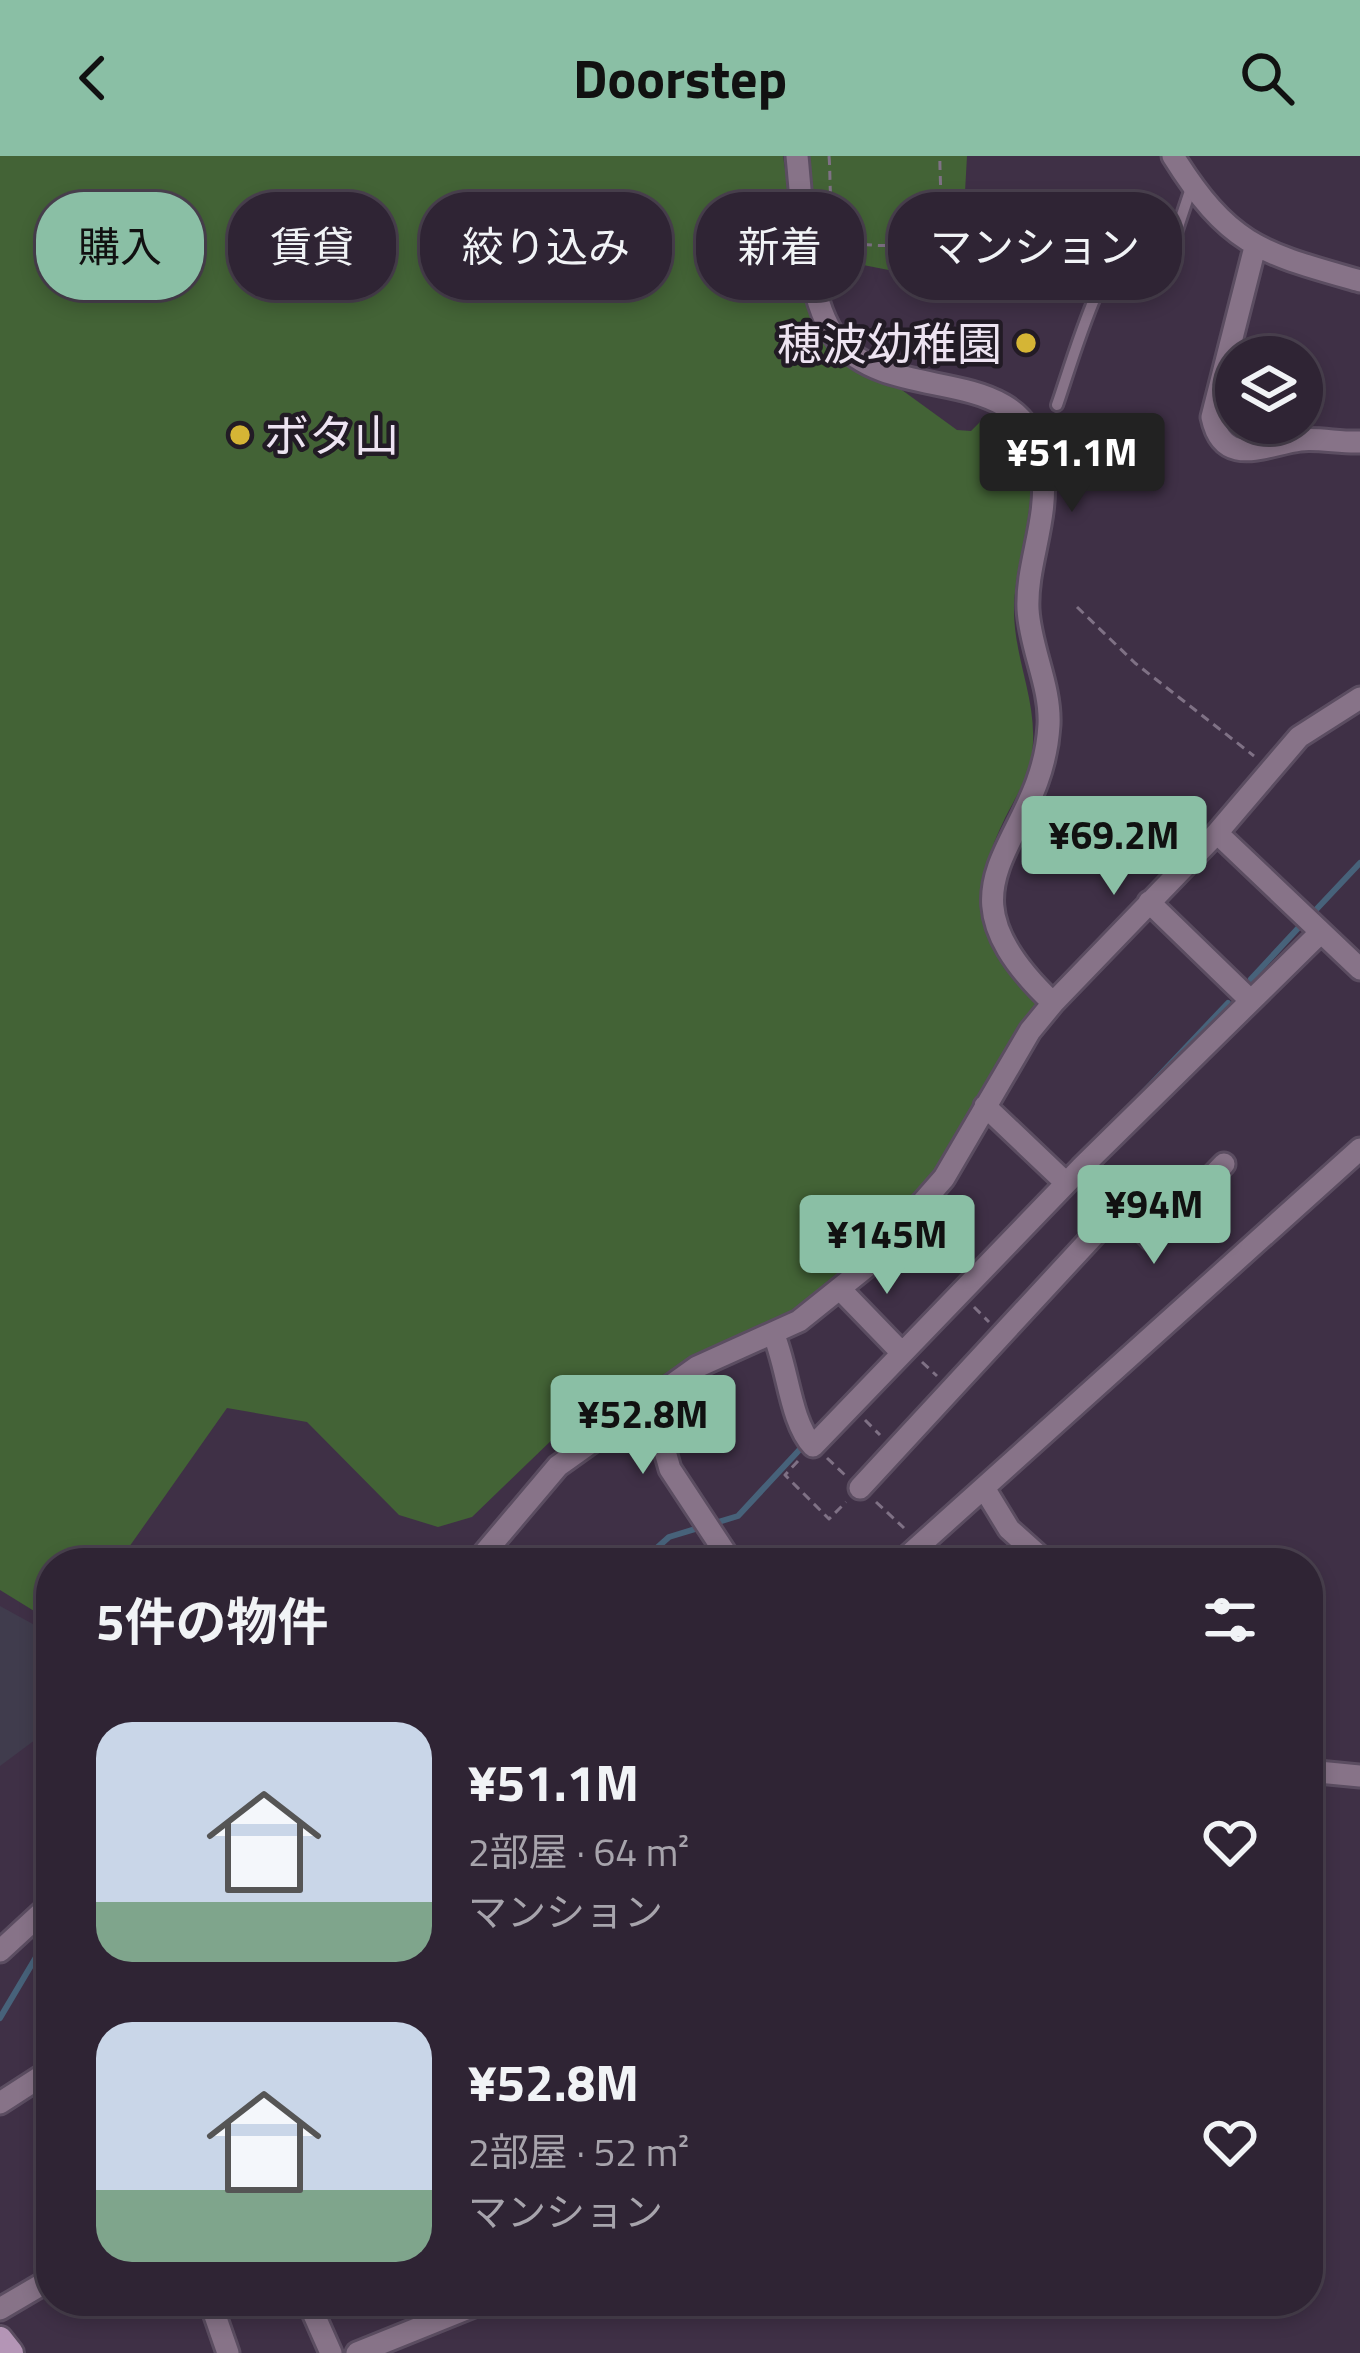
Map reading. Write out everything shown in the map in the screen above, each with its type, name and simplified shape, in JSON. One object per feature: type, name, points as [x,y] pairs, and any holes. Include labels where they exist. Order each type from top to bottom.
[{"type":"street","points":[[796,156],[820,302],[836,339],[859,359],[897,375],[993,397],[1017,411],[1037,443],[1044,487],[1042,535],[1028,603],[1049,722],[1043,764],[998,857],[994,879],[996,931],[1009,956],[1053,1003]]},
{"type":"street","points":[[1173,156],[1222,224],[1255,248],[1360,281]]},
{"type":"street","points":[[1255,248],[1212,417],[1217,435],[1233,450],[1259,452],[1301,440],[1360,442]]},
{"type":"street","points":[[489,1548],[558,1466],[698,1367],[772,1333],[841,1291],[944,1178],[1053,1003],[1299,737],[1360,698]]},
{"type":"street","points":[[1216,832],[1360,970]]},
{"type":"street","points":[[1149,902],[1249,999]]},
{"type":"street","points":[[772,1333],[788,1366],[808,1440],[851,1407],[901,1348],[960,1293],[1069,1175],[1249,999],[1312,925]]},
{"type":"street","points":[[985,1106],[1069,1175],[1120,1207],[1151,1238],[1224,1164]]},
{"type":"street","points":[[917,1548],[1360,1149]]},
{"type":"street","points":[[860,1488],[1120,1207]]},
{"type":"street","points":[[841,1291],[901,1348]]},
{"type":"street","points":[[651,1402],[670,1469],[722,1548]]},
{"type":"street","points":[[984,1489],[1009,1529],[1030,1548]]},
{"type":"street","points":[[1323,1771],[1358,1771]]},
{"type":"street","points":[[0,1951],[36,1918]]},
{"type":"street","points":[[0,2103],[36,2080]]},
{"type":"street","points":[[0,2309],[36,2288]]},
{"type":"street","points":[[215,2316],[228,2353]]},
{"type":"street","points":[[315,2316],[331,2353]]},
{"type":"street","points":[[358,2353],[449,2316]]},
{"type":"street","points":[[0,2339],[11,2353]]},
{"type":"lane","points":[[1057,405],[1098,291],[1121,248],[1135,238],[1174,239],[1192,185]]},
{"type":"path","points":[[829,156],[836,225],[845,238],[858,244],[917,242],[934,229],[940,156]]},
{"type":"path","points":[[1077,607],[1135,663],[1269,768]]},
{"type":"path","points":[[960,1293],[1002,1335]]},
{"type":"path","points":[[901,1348],[951,1390]]},
{"type":"path","points":[[851,1407],[896,1450]]},
{"type":"path","points":[[860,1488],[830,1519],[785,1475],[808,1440],[860,1488],[920,1545]]},
{"type":"shaded area","points":[[0,1606],[36,1626],[36,1739],[0,1766]]},
{"type":"green space","points":[[0,156],[783,156],[789,192],[696,192],[696,300],[805,300],[823,342],[846,362],[884,377],[957,430],[971,431],[985,417],[1004,413],[1028,460],[1029,508],[1014,607],[1032,720],[1031,760],[993,846],[981,896],[982,918],[1000,961],[1041,1002],[965,1118],[936,1176],[852,1271],[783,1321],[695,1357],[559,1433],[472,1517],[438,1527],[399,1515],[307,1422],[227,1408],[128,1548],[36,1548],[36,1612],[0,1590]]},
{"type":"green space","points":[[805,156],[967,156],[965,192],[888,192],[888,270],[864,265],[864,192],[809,192]]},
{"type":"waterway","points":[[1311,915],[1360,863]]},
{"type":"waterway","points":[[1251,979],[1302,924]]},
{"type":"waterway","points":[[1137,1099],[1228,1003]]},
{"type":"waterway","points":[[657,1548],[669,1537],[738,1516],[803,1446]]},
{"type":"waterway","points":[[0,2018],[36,1957]]},
{"type":"place","name":"穂波幼稚園","points":[[1026,343]]},
{"type":"place","name":"ボタ山","points":[[240,435]]}]
